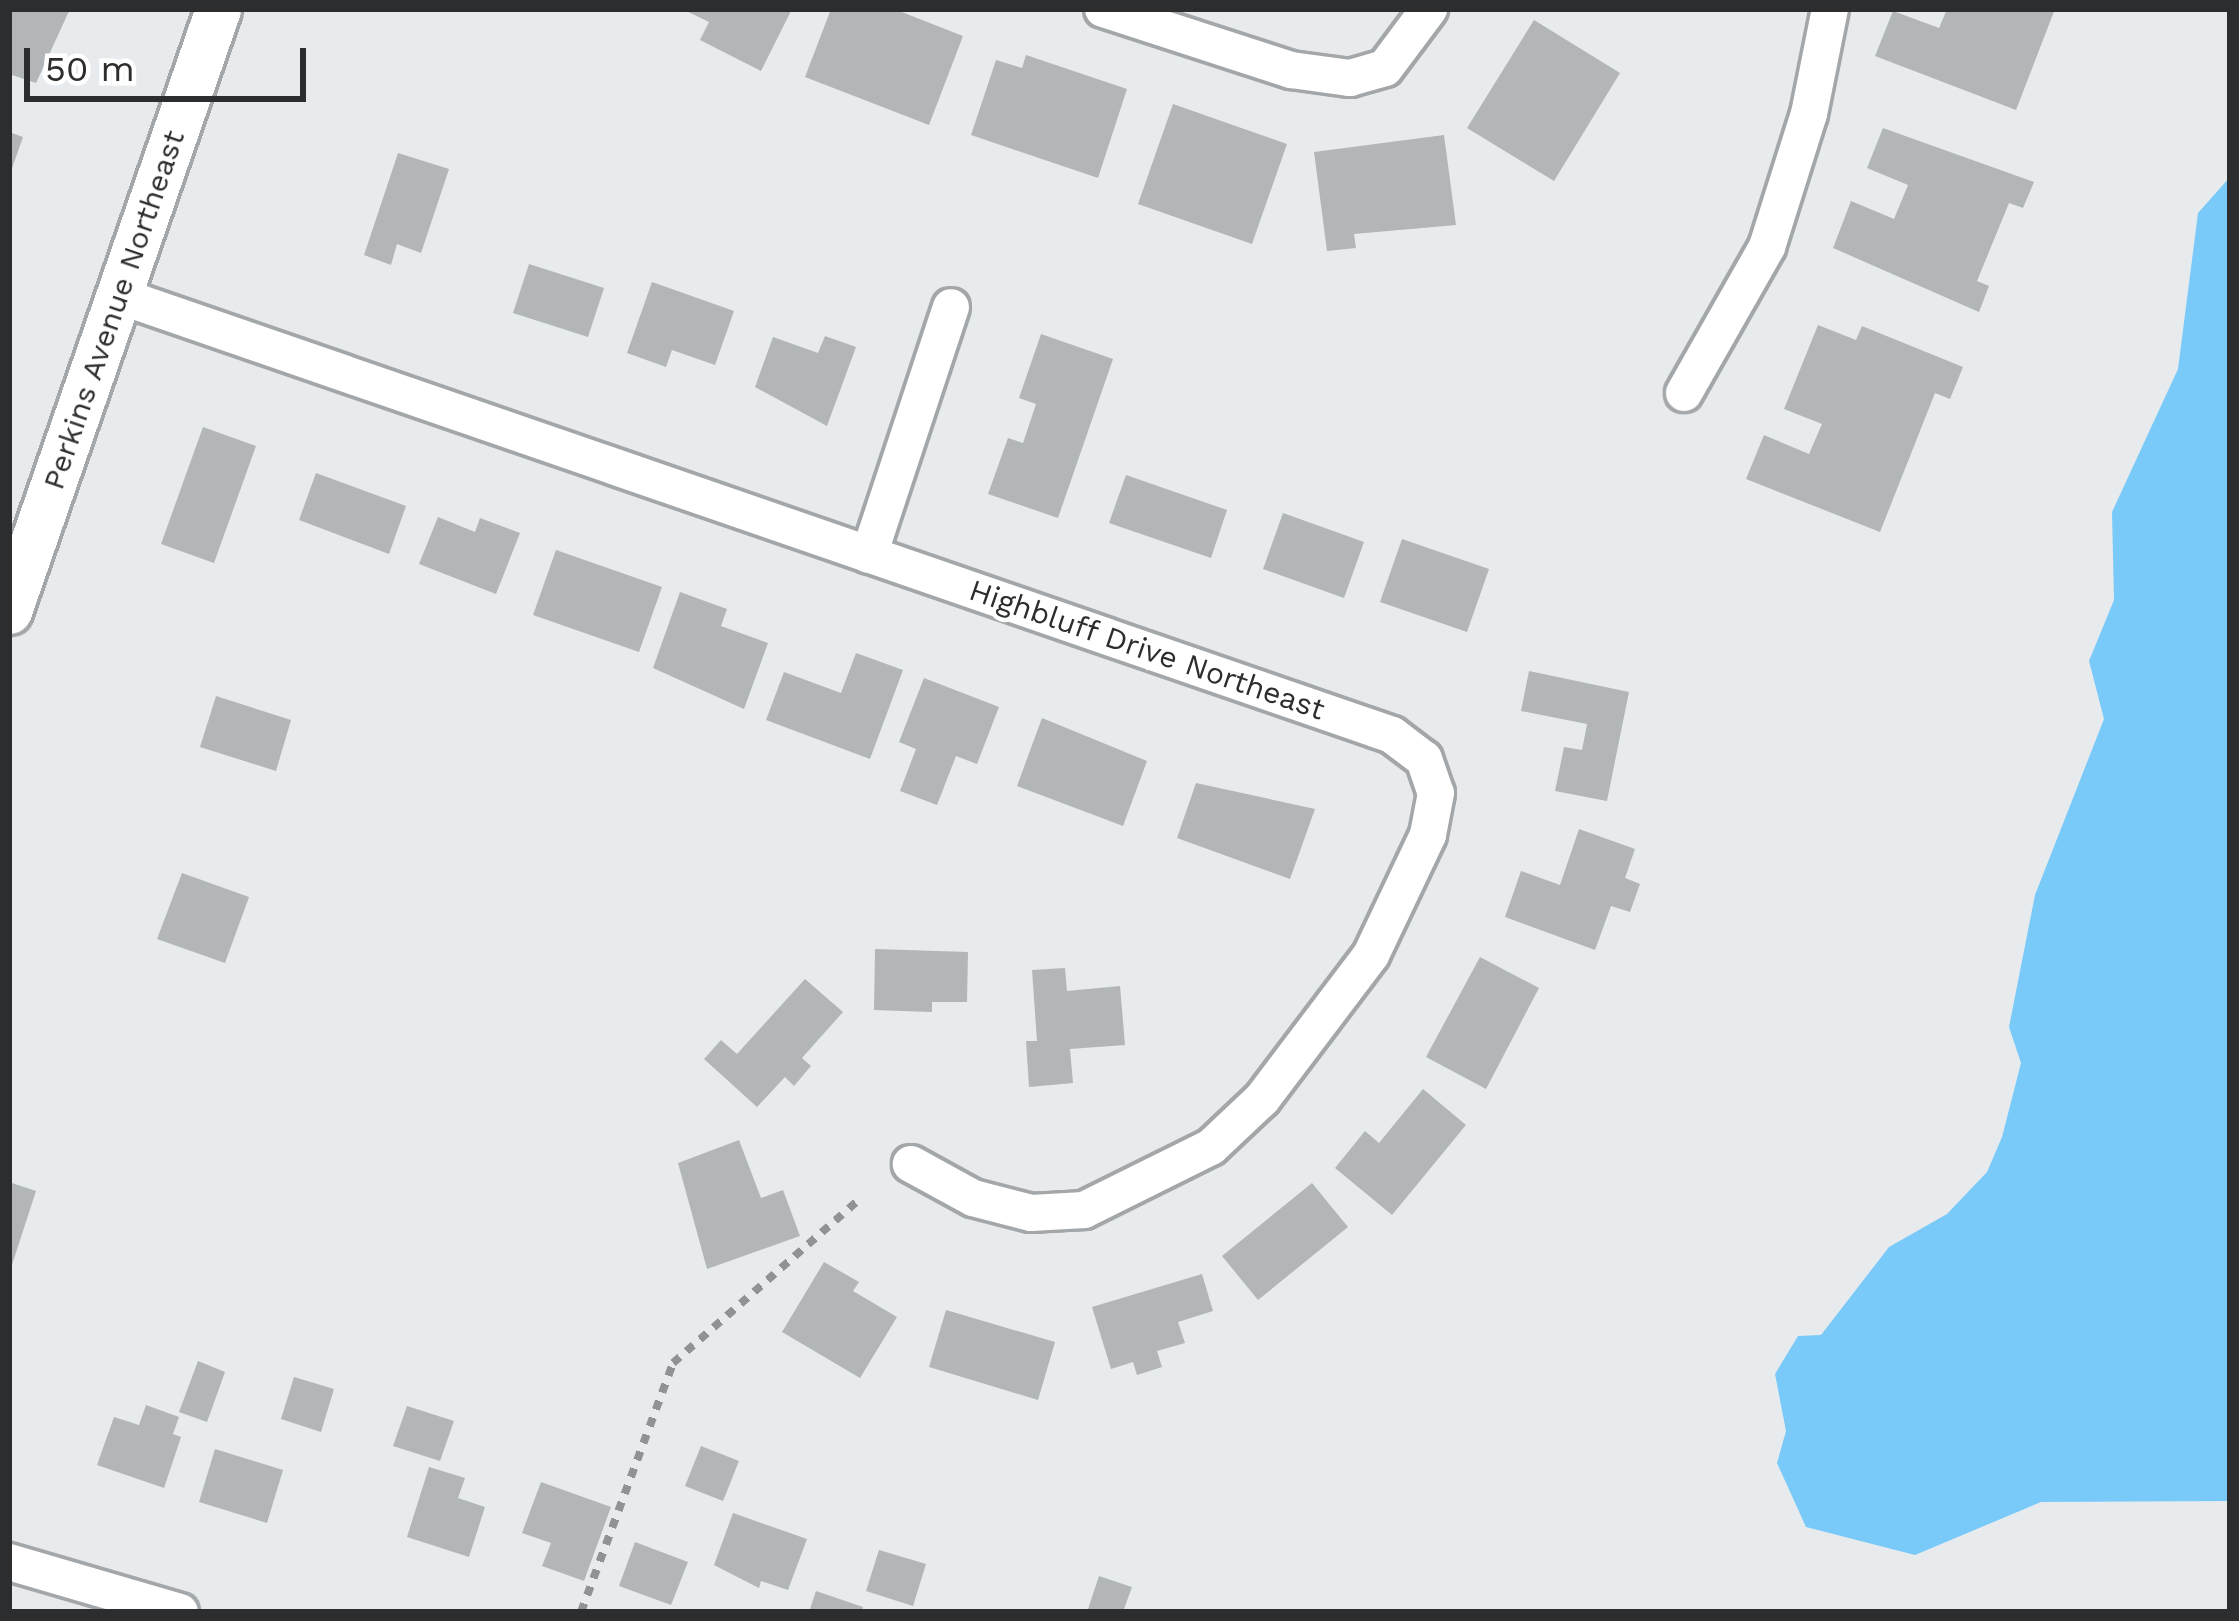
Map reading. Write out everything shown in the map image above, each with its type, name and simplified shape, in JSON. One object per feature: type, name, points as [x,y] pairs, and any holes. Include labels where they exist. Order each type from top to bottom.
[{"type":"street","name":"Perkins Avenue Northeast","points":[[9,611],[218,9]]},
{"type":"street","points":[[1103,9],[1291,70],[1350,78],[1385,68],[1422,21]]},
{"type":"street","points":[[1684,393],[1767,248],[1809,114],[1829,9]]},
{"type":"street","name":"Highbluff Drive Northeast","points":[[120,296],[1392,735],[1424,759],[1436,794],[1428,835],[1371,955],[1262,1100],[1211,1147],[1084,1210],[1049,1212],[973,1198],[911,1164]]},
{"type":"street","points":[[869,554],[951,307]]},
{"type":"street","points":[[9,1562],[180,1612]]},
{"type":"path","points":[[581,1612],[674,1364],[856,1202]]},
{"type":"water","points":[[2230,177],[2230,1501],[2041,1502],[1915,1555],[1806,1527],[1777,1463],[1786,1431],[1775,1374],[1798,1336],[1821,1335],[1889,1247],[1947,1214],[1987,1172],[2002,1137],[2021,1063],[2009,1027],[2035,895],[2104,719],[2089,661],[2114,600],[2112,512],[2178,369],[2198,213]]},
{"type":"building","points":[[9,9],[70,9],[36,83],[9,74]]},
{"type":"building","points":[[682,9],[792,9],[761,71],[700,40],[709,22]]},
{"type":"building","points":[[831,9],[894,9],[963,36],[929,125],[805,77]]},
{"type":"building","points":[[1947,9],[2055,9],[2016,110],[1875,56],[1893,11],[1939,28]]},
{"type":"building","points":[[1534,20],[1620,73],[1554,181],[1467,128]]},
{"type":"building","points":[[1026,55],[1127,89],[1098,178],[971,135],[996,60],[1022,68]]},
{"type":"building","points":[[1173,104],[1287,144],[1252,244],[1138,204]]},
{"type":"building","points":[[1883,128],[2034,182],[2023,208],[2009,203],[1977,281],[1989,286],[1979,312],[1833,248],[1851,201],[1894,219],[1908,185],[1867,168]]},
{"type":"building","points":[[9,132],[23,137],[10,174],[9,174]]},
{"type":"building","points":[[1444,135],[1456,225],[1354,234],[1356,248],[1327,251],[1314,152]]},
{"type":"building","points":[[398,153],[449,169],[421,253],[397,244],[391,265],[364,255]]},
{"type":"building","points":[[529,264],[604,288],[588,337],[513,313]]},
{"type":"building","points":[[652,282],[734,311],[715,365],[672,350],[666,367],[627,353]]},
{"type":"building","points":[[1818,325],[1856,340],[1862,326],[1963,367],[1950,399],[1935,393],[1880,532],[1746,479],[1764,435],[1809,454],[1822,424],[1784,409]]},
{"type":"building","points":[[1041,334],[1113,359],[1058,518],[988,494],[1008,438],[1023,443],[1036,404],[1019,398]]},
{"type":"building","points":[[825,336],[856,347],[827,426],[755,387],[773,337],[818,353]]},
{"type":"building","points":[[203,427],[256,446],[214,563],[161,544]]},
{"type":"building","points":[[316,473],[406,506],[389,554],[299,520]]},
{"type":"building","points":[[1126,475],[1227,510],[1211,558],[1109,523]]},
{"type":"building","points":[[1283,513],[1364,542],[1344,598],[1263,569]]},
{"type":"building","points":[[438,517],[475,532],[480,518],[520,533],[496,594],[419,564]]},
{"type":"building","points":[[1402,539],[1489,569],[1467,632],[1380,602]]},
{"type":"building","points":[[556,550],[662,587],[639,652],[533,615]]},
{"type":"building","points":[[680,592],[727,609],[721,626],[768,643],[744,709],[653,668]]},
{"type":"building","points":[[856,653],[903,670],[870,759],[766,720],[784,672],[841,693]]},
{"type":"building","points":[[1529,671],[1629,692],[1607,801],[1555,791],[1564,747],[1582,750],[1587,724],[1521,711]]},
{"type":"building","points":[[924,678],[999,707],[977,764],[956,756],[937,805],[900,791],[916,749],[899,742]]},
{"type":"building","points":[[216,696],[291,720],[276,771],[200,747]]},
{"type":"building","points":[[1042,718],[1147,761],[1123,826],[1017,786]]},
{"type":"building","points":[[1196,783],[1315,809],[1290,879],[1177,838]]},
{"type":"building","points":[[1579,829],[1635,849],[1625,878],[1640,884],[1630,912],[1611,906],[1595,950],[1505,917],[1521,871],[1560,885]]},
{"type":"building","points":[[182,873],[249,897],[225,963],[157,939]]},
{"type":"building","points":[[875,949],[968,952],[967,1002],[932,1002],[932,1012],[874,1010]]},
{"type":"building","points":[[1480,957],[1539,988],[1486,1089],[1426,1057]]},
{"type":"building","points":[[1065,968],[1067,991],[1120,986],[1125,1045],[1070,1049],[1073,1083],[1029,1087],[1026,1041],[1037,1041],[1032,970]]},
{"type":"building","points":[[805,979],[843,1012],[802,1058],[811,1066],[794,1086],[785,1077],[757,1107],[704,1059],[721,1040],[737,1054]]},
{"type":"building","points":[[1423,1089],[1466,1125],[1392,1215],[1335,1168],[1365,1131],[1379,1143]]},
{"type":"building","points":[[739,1140],[761,1198],[783,1190],[800,1236],[707,1269],[678,1163]]},
{"type":"building","points":[[9,1182],[36,1191],[10,1271],[9,1271]]},
{"type":"building","points":[[1312,1183],[1348,1227],[1258,1300],[1222,1256]]},
{"type":"building","points":[[824,1262],[859,1282],[853,1291],[897,1317],[860,1378],[782,1332]]},
{"type":"building","points":[[1202,1274],[1213,1311],[1178,1322],[1185,1343],[1157,1351],[1162,1367],[1137,1375],[1133,1362],[1111,1369],[1092,1307]]},
{"type":"building","points":[[946,1310],[1055,1342],[1038,1400],[929,1367]]},
{"type":"building","points":[[198,1361],[225,1372],[207,1422],[179,1412]]},
{"type":"building","points":[[294,1377],[334,1389],[321,1432],[281,1419]]},
{"type":"building","points":[[146,1405],[179,1417],[173,1434],[181,1437],[164,1488],[97,1465],[114,1417],[139,1425]]},
{"type":"building","points":[[407,1406],[454,1421],[440,1461],[393,1446]]},
{"type":"building","points":[[701,1446],[739,1461],[723,1501],[685,1486]]},
{"type":"building","points":[[215,1449],[283,1470],[267,1523],[199,1502]]},
{"type":"building","points":[[429,1467],[465,1478],[458,1498],[485,1507],[469,1557],[407,1537]]},
{"type":"building","points":[[541,1482],[611,1507],[584,1581],[542,1566],[551,1543],[522,1533]]},
{"type":"building","points":[[733,1513],[807,1539],[788,1590],[761,1581],[759,1588],[714,1565]]},
{"type":"building","points":[[635,1542],[688,1562],[671,1605],[619,1586]]},
{"type":"building","points":[[879,1550],[926,1564],[913,1606],[866,1591]]},
{"type":"building","points":[[1099,1576],[1132,1587],[1123,1612],[1087,1612]]},
{"type":"building","points":[[816,1591],[863,1607],[861,1612],[809,1612]]}]
